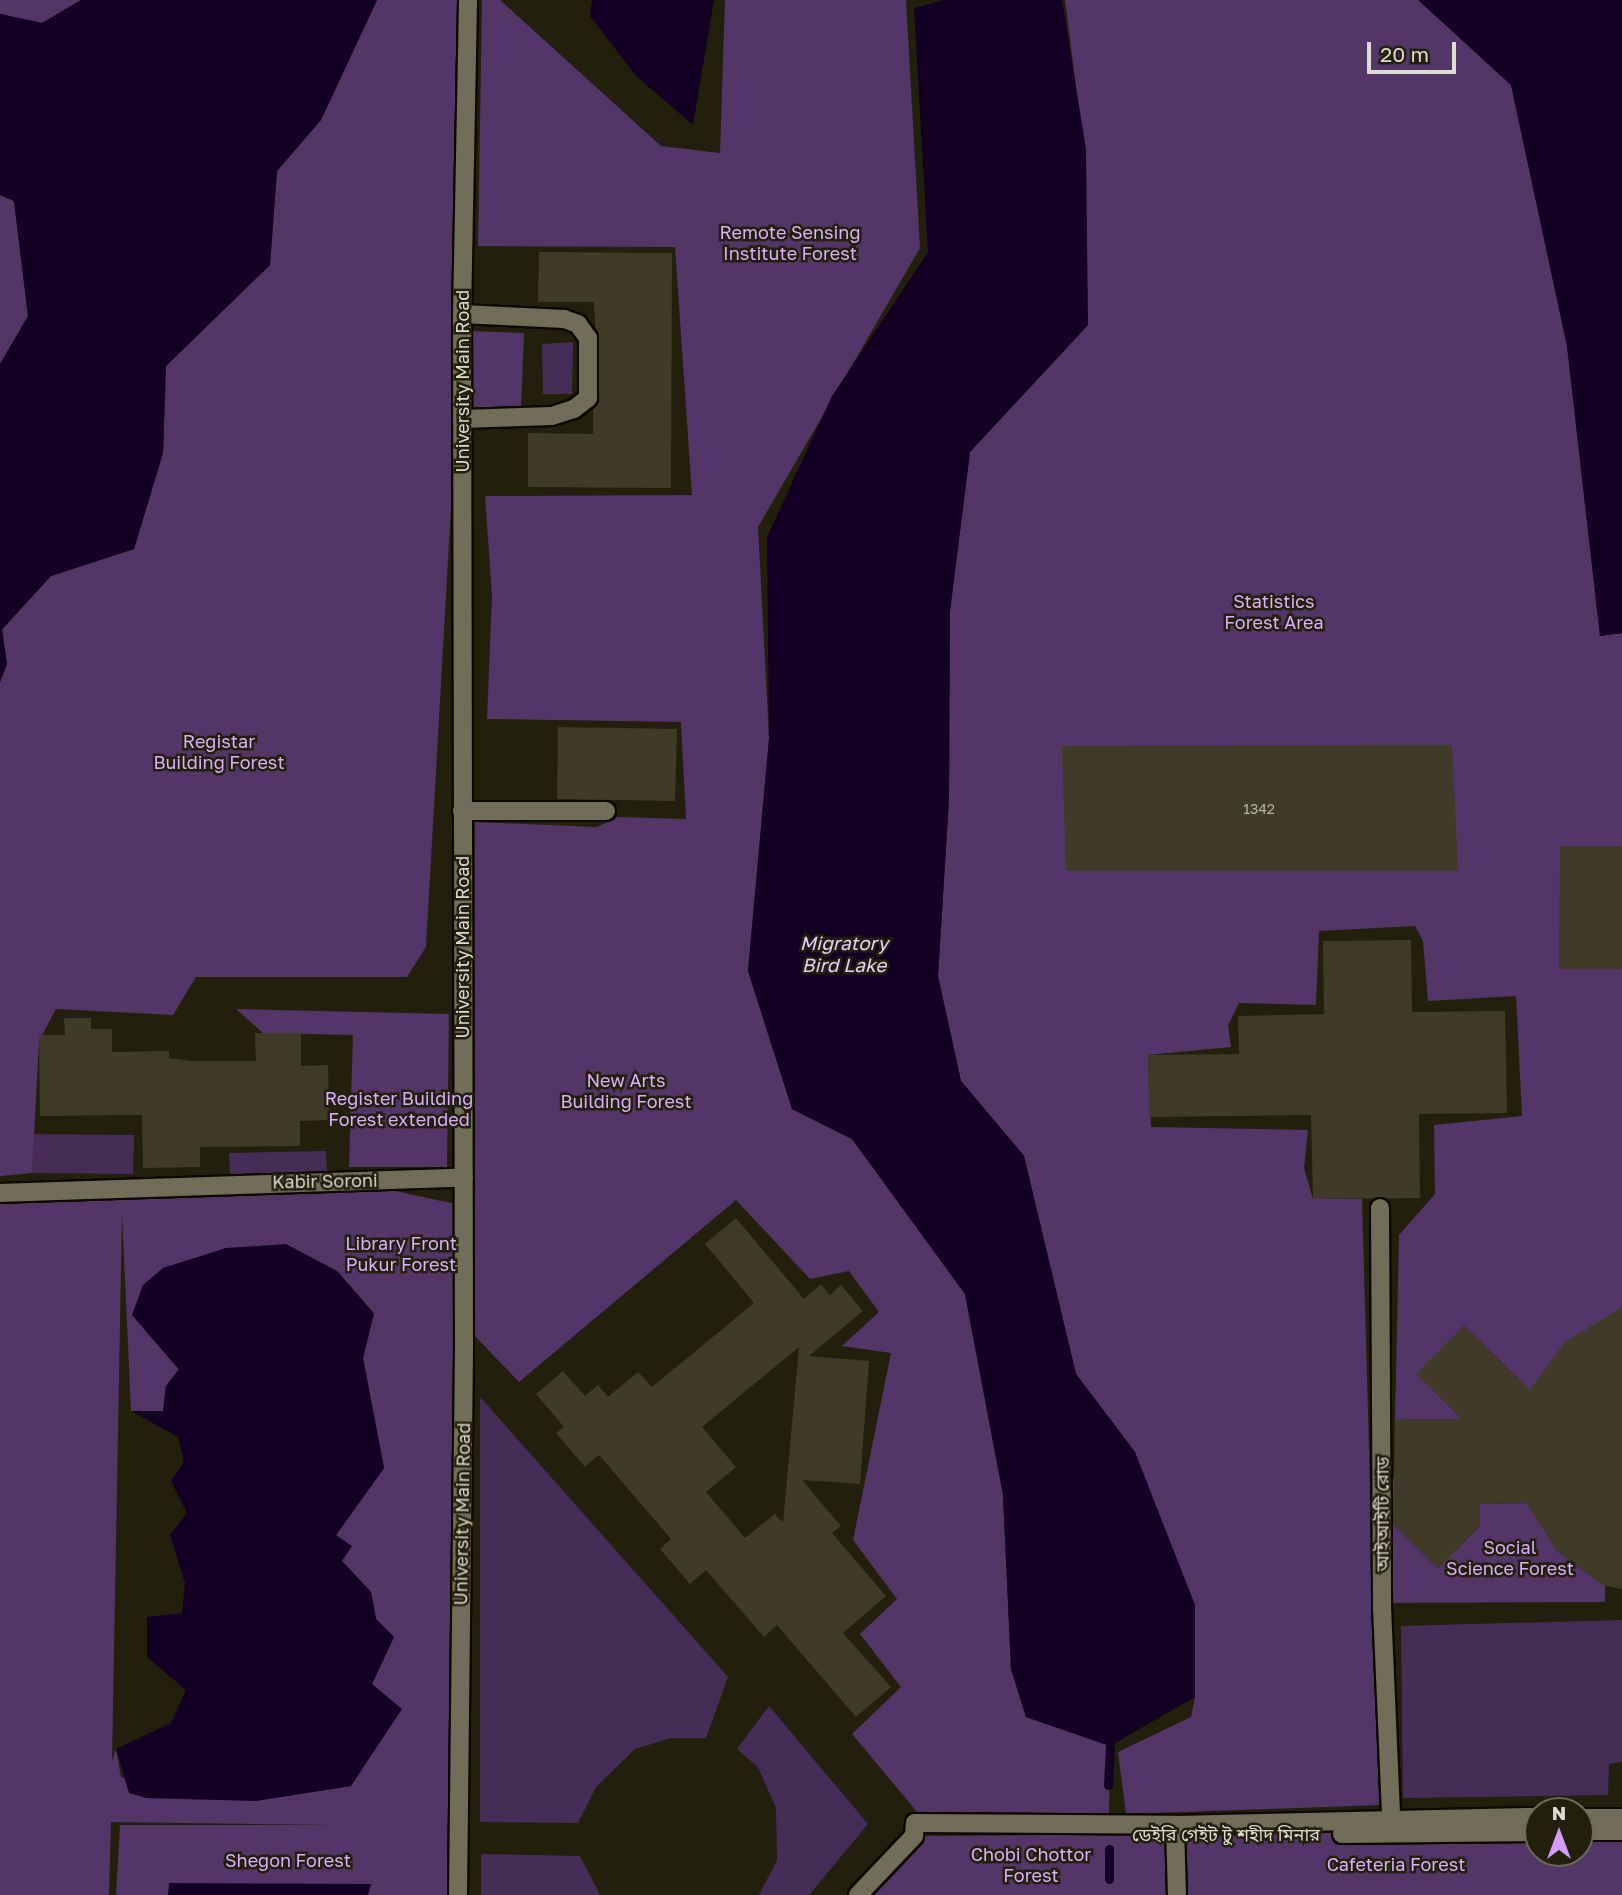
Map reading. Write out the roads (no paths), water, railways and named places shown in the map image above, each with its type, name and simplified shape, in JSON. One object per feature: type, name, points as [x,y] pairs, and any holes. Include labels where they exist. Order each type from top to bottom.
[{"type":"street","name":"University Main Road","points":[[458,1895],[464,1347],[462,314],[468,0]]},
{"type":"street","points":[[462,314],[564,319],[578,324],[588,338],[588,398],[574,409],[552,415],[462,418]]},
{"type":"street","points":[[462,811],[606,811]]},
{"type":"street","name":"Kabir Soroni","points":[[0,1193],[185,1177],[464,1178]]},
{"type":"street","name":"আইআইটি রোড","points":[[1380,1208],[1382,1607],[1392,1827]]},
{"type":"street","points":[[1392,1827],[1524,1818]]},
{"type":"street","points":[[1594,1818],[1622,1818]]},
{"type":"street","points":[[858,1895],[915,1829],[1392,1827],[1524,1832]]},
{"type":"street","points":[[1176,1830],[1177,1895]]},
{"type":"street","points":[[1594,1831],[1622,1831]]},
{"type":"water","points":[[81,0],[377,0],[321,120],[277,171],[270,265],[166,366],[163,453],[134,549],[51,576],[2,629],[7,664],[0,682],[0,364],[28,316],[14,201],[0,195],[0,14],[42,23]]},
{"type":"water","points":[[592,0],[714,0],[693,125],[636,76],[590,16]]},
{"type":"water","name":"Migratory Bird Lake","points":[[944,0],[1062,0],[1086,149],[1088,325],[970,452],[950,611],[949,799],[938,976],[961,1081],[1024,1156],[1076,1374],[1135,1452],[1195,1605],[1195,1697],[1110,1746],[1026,1717],[1011,1669],[1003,1495],[965,1294],[852,1139],[792,1109],[748,971],[769,739],[767,537],[832,396],[928,252],[914,8]]},
{"type":"water","points":[[1418,0],[1622,0],[1622,633],[1600,636],[1567,346],[1511,85]]},
{"type":"water","points":[[286,1244],[337,1271],[374,1314],[363,1358],[384,1468],[336,1535],[352,1546],[342,1561],[371,1592],[376,1619],[394,1637],[372,1684],[402,1709],[351,1786],[255,1801],[146,1798],[129,1793],[116,1749],[171,1723],[186,1690],[147,1657],[147,1617],[182,1613],[185,1583],[170,1535],[187,1513],[171,1481],[184,1462],[178,1437],[131,1411],[163,1411],[166,1386],[179,1369],[132,1315],[143,1285],[163,1268],[226,1248]]},
{"type":"water","points":[[169,1883],[371,1884],[368,1895],[168,1895]]},
{"type":"waterway","points":[[1108,1785],[1110,1746]]},
{"type":"waterway","points":[[1109,1849],[1109,1879]]},
{"type":"park label","name":"Remote Sensing Institute Forest","points":[[790,243]]},
{"type":"park label","name":"Statistics Forest Area","points":[[1274,612]]},
{"type":"park label","name":"Registar Building Forest","points":[[219,752]]},
{"type":"park label","name":"New Arts Building Forest","points":[[626,1091]]},
{"type":"park label","name":"Register Building Forest extended","points":[[399,1109]]},
{"type":"park label","name":"Library Front Pukur Forest","points":[[401,1254]]},
{"type":"park label","name":"Social Science Forest","points":[[1510,1558]]},
{"type":"park label","name":"Shegon Forest","points":[[288,1860]]},
{"type":"park label","name":"Cafeteria Forest","points":[[1396,1864]]},
{"type":"park label","name":"Chobi Chottor Forest","points":[[1031,1865]]}]
